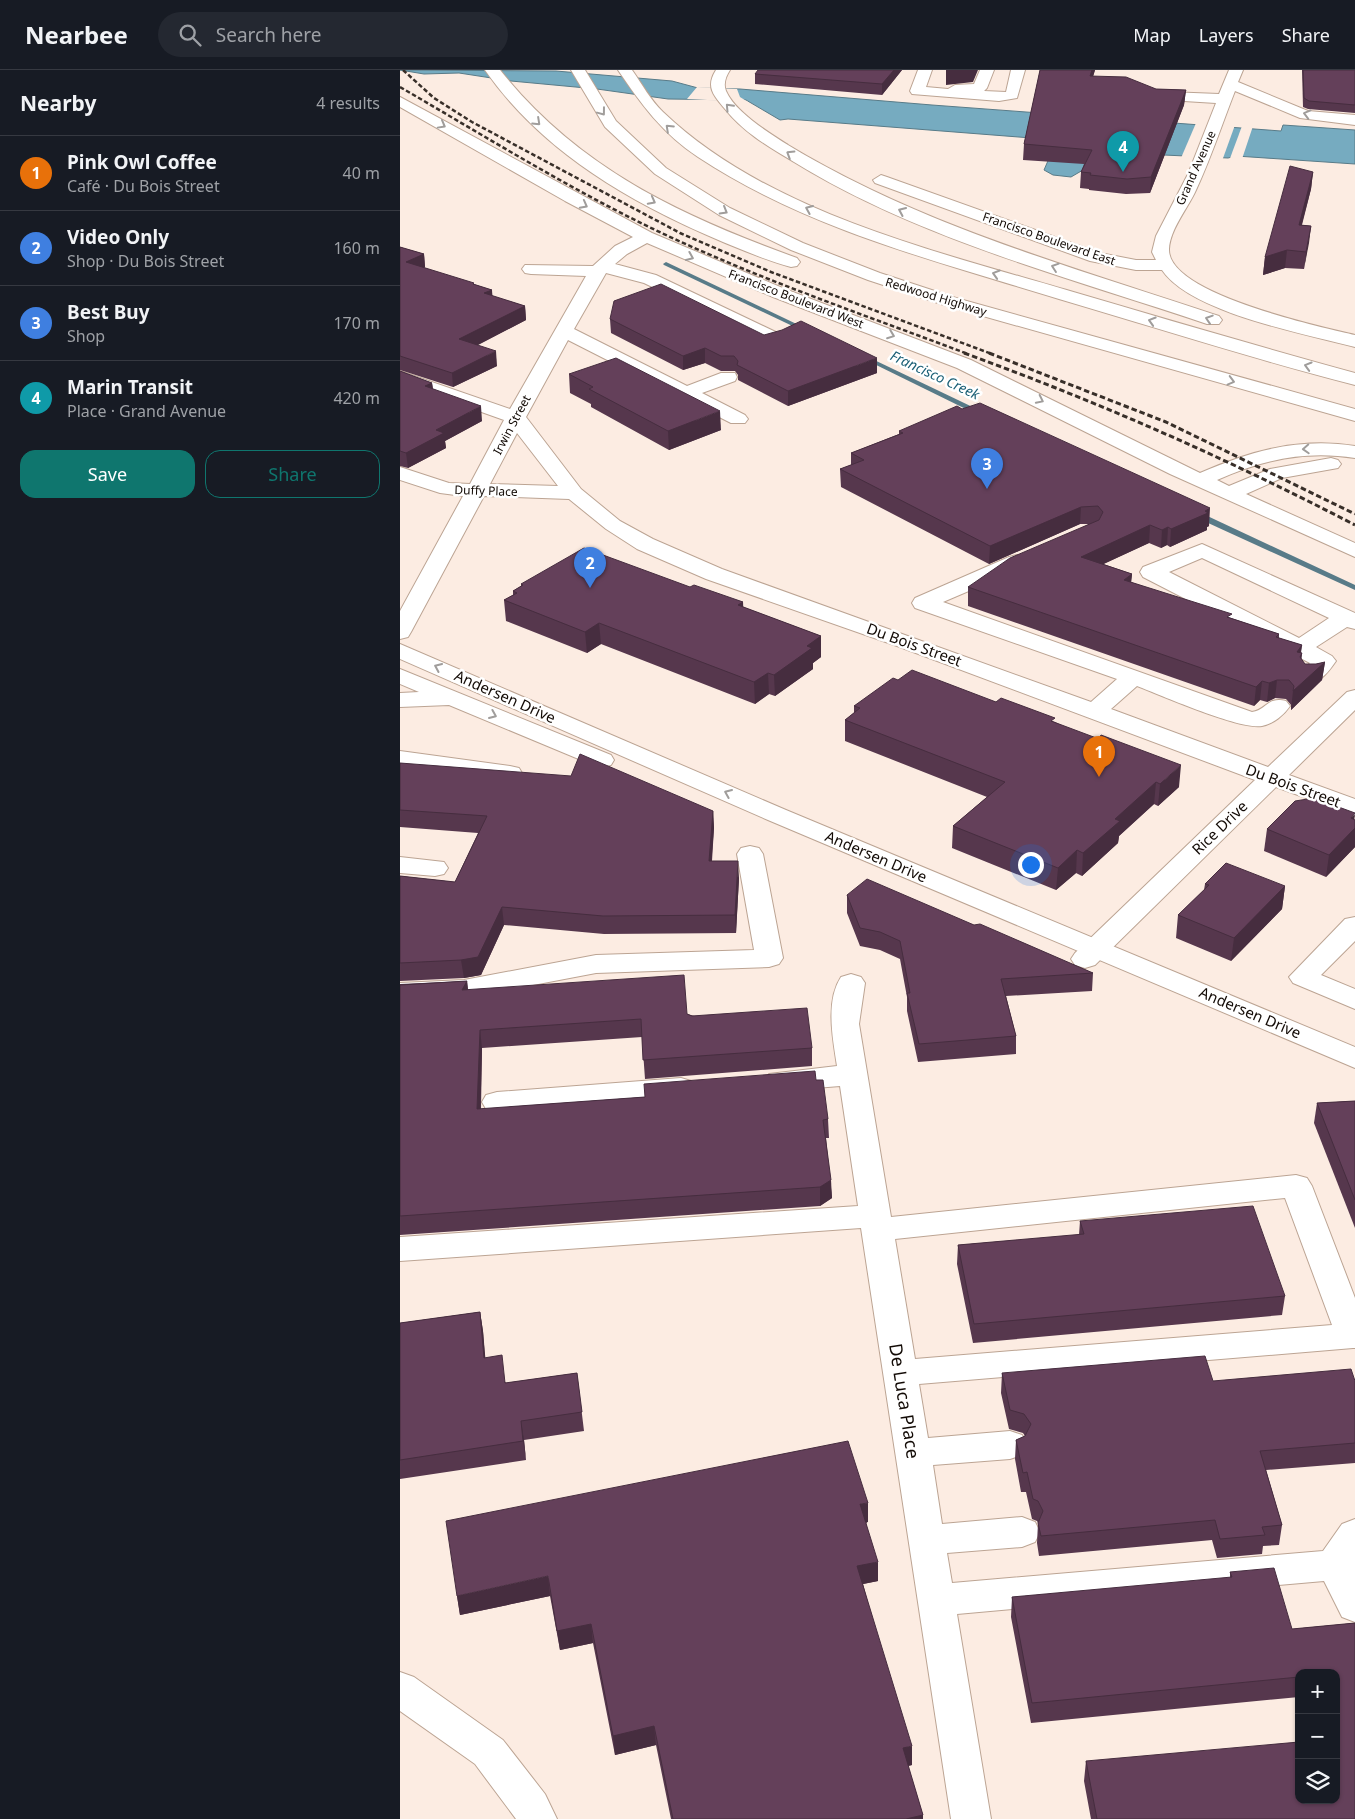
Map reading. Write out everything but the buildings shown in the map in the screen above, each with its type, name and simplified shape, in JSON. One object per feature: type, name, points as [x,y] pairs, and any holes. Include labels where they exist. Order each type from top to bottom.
[{"type":"main road","points":[[492,70],[504,86],[542,127],[599,170],[666,208],[756,249],[857,282],[1184,368]]},
{"type":"main road","name":"Redwood Highway","points":[[578,70],[592,100],[611,125],[636,150],[683,185],[730,214],[781,240],[864,274],[982,312],[1355,415]]},
{"type":"main road","points":[[625,70],[637,93],[672,131],[707,157],[776,195],[854,227],[1033,285],[1355,379]]},
{"type":"main road","points":[[723,70],[718,85],[723,100],[748,123],[778,146],[825,174],[934,225],[1355,366]]},
{"type":"main road","points":[[925,70],[917,91],[924,93],[1004,97],[1012,95],[1018,70]]},
{"type":"main road","points":[[918,86],[974,90],[980,88],[987,70]]},
{"type":"main road","name":"Grand Avenue","points":[[1167,265],[1161,251],[1165,236],[1194,181],[1236,70]]},
{"type":"main road","points":[[1230,84],[1305,115],[1355,120]]},
{"type":"main road","points":[[1168,96],[1222,106]]},
{"type":"main road","name":"Francisco Boulevard West","points":[[400,101],[571,198],[646,237],[770,290],[964,364],[1230,493]]},
{"type":"main road","name":"Francisco Boulevard East","points":[[881,180],[1096,257],[1136,265],[1167,265]]},
{"type":"main road","name":"Irwin Street","points":[[400,632],[475,491],[596,274],[621,250],[646,237]]},
{"type":"main road","points":[[1167,265],[1180,281],[1199,293],[1229,306],[1355,341]]},
{"type":"main road","points":[[596,274],[650,279],[776,340]]},
{"type":"main road","points":[[564,331],[738,419]]},
{"type":"main road","points":[[685,393],[728,377]]},
{"type":"main road","points":[[400,378],[516,418]]},
{"type":"main road","name":"Du Bois Street","points":[[516,418],[574,493],[612,525],[645,544],[714,574],[1094,711],[1272,779],[1355,808]]},
{"type":"main road","points":[[1200,480],[1235,464],[1278,452],[1310,449],[1355,452]]},
{"type":"main road","points":[[1230,493],[1277,473],[1319,465],[1355,465]]},
{"type":"main road","name":"Duffy Place","points":[[400,473],[447,489],[574,493]]},
{"type":"main road","points":[[407,493],[427,482]]},
{"type":"main road","points":[[1230,493],[1355,551]]},
{"type":"main road","points":[[1311,676],[1324,661],[1151,572],[1202,550],[1349,621]]},
{"type":"main road","points":[[1037,554],[923,603],[1249,719],[1261,719],[1278,706]]},
{"type":"main road","points":[[1300,647],[1349,621]]},
{"type":"main road","name":"Andersen Drive","points":[[400,651],[1090,954],[1355,1076]]},
{"type":"main road","name":"Andersen Drive","points":[[400,676],[1090,954],[1355,1058]]},
{"type":"main road","points":[[1094,711],[1134,677]]},
{"type":"main road","name":"Rice Drive","points":[[1090,954],[1355,697]]},
{"type":"main road","points":[[400,700],[432,698],[462,702]]},
{"type":"main road","points":[[400,758],[536,777]]},
{"type":"main road","points":[[400,992],[464,989],[596,964],[769,958],[750,854]]},
{"type":"main road","points":[[400,865],[435,868]]},
{"type":"main road","points":[[1355,925],[1303,977],[1355,1000]]},
{"type":"main road","name":"De Luca Place","points":[[850,983],[844,1024],[970,1819]]},
{"type":"main road","points":[[754,1083],[852,1076]]},
{"type":"main road","points":[[497,1102],[704,1087]]},
{"type":"main road","points":[[400,1248],[876,1223],[1296,1186],[1353,1336],[900,1373]]},
{"type":"main road","points":[[912,1453],[1010,1445]]},
{"type":"main road","points":[[926,1540],[1022,1532]]},
{"type":"main road","points":[[1334,1565],[1355,1534]]},
{"type":"main road","points":[[936,1600],[1334,1565]]},
{"type":"main road","points":[[1334,1565],[1355,1606]]},
{"type":"main road","points":[[400,1689],[488,1752],[532,1807],[536,1819]]},
{"type":"water","points":[[400,70],[556,71],[672,81],[698,88],[740,89],[1281,131],[1283,125],[1355,130],[1355,164],[1236,156],[1228,158],[1164,155],[1083,170],[1071,177],[1053,175],[1044,170],[1057,140],[788,119],[780,120],[746,100],[668,99],[597,89],[511,81],[459,73],[424,74]]},
{"type":"pier","points":[[697,87],[737,89],[740,97],[748,102],[687,99]]},
{"type":"pier","points":[[1196,123],[1235,125],[1222,161],[1181,158]]},
{"type":"pier","points":[[1242,126],[1253,126],[1242,159],[1229,161]]},
{"type":"waterway","name":"Francisco Creek","points":[[666,264],[805,330]]},
{"type":"waterway","name":"Francisco Creek","points":[[866,358],[979,412]]},
{"type":"waterway","name":"Francisco Creek","points":[[1198,515],[1355,588]]},
{"type":"railway","points":[[403,70],[434,98],[472,122],[680,233],[771,272],[992,354]]},
{"type":"railway","points":[[400,87],[600,202],[668,236],[779,283],[968,354]]},
{"type":"railway","points":[[964,353],[1114,412],[1211,454],[1355,525]]},
{"type":"railway","points":[[989,353],[1166,422],[1355,514]]},
{"type":"place","name":"Marin Transit","points":[[1123,172]]},
{"type":"place","name":"Best Buy","points":[[987,489]]},
{"type":"place","name":"Video Only","points":[[590,588]]},
{"type":"place","name":"Pink Owl Coffee","points":[[1099,777]]}]
